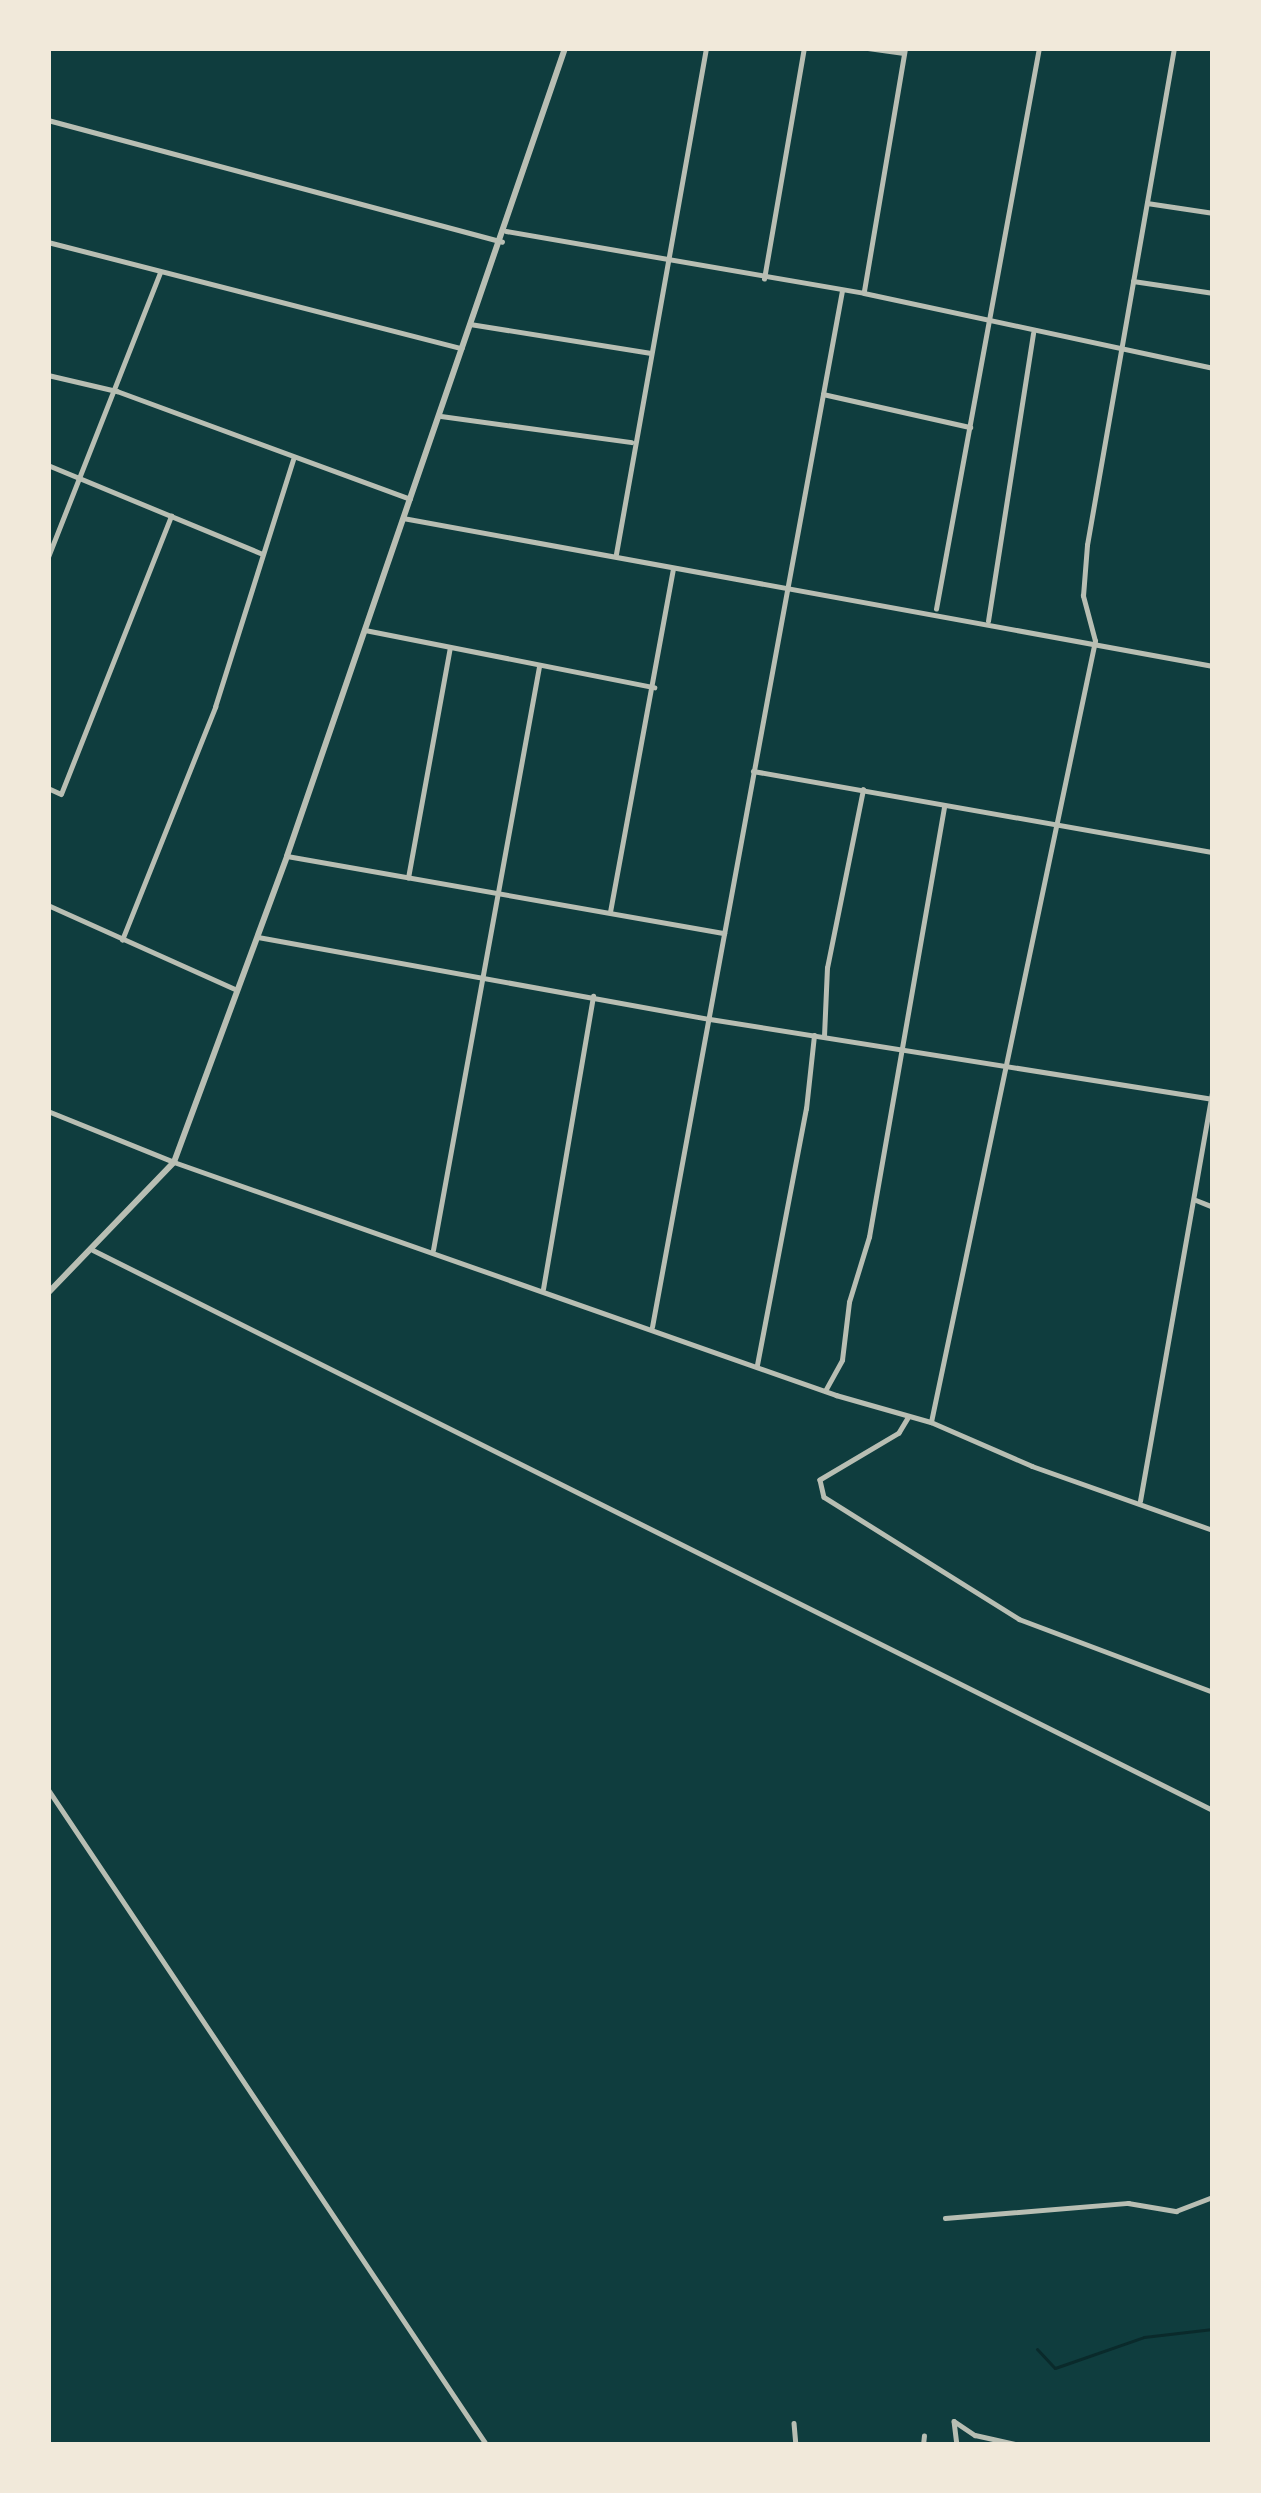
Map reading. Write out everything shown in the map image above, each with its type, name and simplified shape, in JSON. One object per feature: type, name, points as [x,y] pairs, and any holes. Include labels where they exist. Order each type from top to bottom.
[{"type":"street","points":[[48,1293],[174,1162],[287,856],[506,231],[565,48]]},
{"type":"street","points":[[616,554],[632,442],[706,48]]},
{"type":"street","points":[[764,279],[804,48]]},
{"type":"street","points":[[863,292],[904,51],[868,48]]},
{"type":"street","points":[[936,611],[1039,48]]},
{"type":"street","points":[[931,1422],[1060,827],[1095,641],[1083,596],[1087,545],[1174,48]]},
{"type":"street","points":[[48,120],[502,242]]},
{"type":"street","points":[[1145,202],[1213,213]]},
{"type":"street","points":[[506,231],[764,279],[863,292],[987,323],[1213,368]]},
{"type":"street","points":[[48,242],[462,348]]},
{"type":"street","points":[[48,556],[117,391],[160,271]]},
{"type":"street","points":[[1133,281],[1213,293]]},
{"type":"street","points":[[652,1327],[842,291]]},
{"type":"street","points":[[470,324],[651,353]]},
{"type":"street","points":[[988,621],[1034,332]]},
{"type":"street","points":[[48,375],[117,391],[410,499]]},
{"type":"street","points":[[823,394],[970,427]]},
{"type":"street","points":[[440,416],[632,442]]},
{"type":"street","points":[[122,940],[215,707],[293,459]]},
{"type":"street","points":[[48,465],[260,553]]},
{"type":"street","points":[[48,788],[61,794],[171,516]]},
{"type":"street","points":[[403,518],[788,589],[936,611],[1213,666]]},
{"type":"street","points":[[610,912],[673,567]]},
{"type":"street","points":[[364,629],[654,686]]},
{"type":"street","points":[[408,878],[450,649]]},
{"type":"street","points":[[433,1250],[539,667]]},
{"type":"street","points":[[753,771],[1213,852]]},
{"type":"street","points":[[824,1036],[827,968],[863,790]]},
{"type":"street","points":[[825,1391],[842,1360],[849,1302],[869,1237],[944,806]]},
{"type":"street","points":[[287,856],[724,934]]},
{"type":"street","points":[[48,905],[237,990]]},
{"type":"street","points":[[258,937],[710,1019],[1212,1098]]},
{"type":"street","points":[[543,1289],[593,996]]},
{"type":"street","points":[[757,1365],[806,1109],[814,1035]]},
{"type":"street","points":[[1140,1501],[1213,1088]]},
{"type":"street","points":[[48,1111],[174,1162],[825,1391],[931,1422],[1032,1466],[1213,1530]]},
{"type":"street","points":[[1196,1200],[1213,1207]]},
{"type":"street","points":[[93,1250],[1213,1810]]},
{"type":"street","points":[[908,1418],[899,1433],[820,1480],[824,1497],[1019,1619],[1213,1692]]},
{"type":"street","points":[[48,1790],[487,2445]]},
{"type":"street","points":[[945,2218],[1128,2203],[1176,2211],[1213,2197]]},
{"type":"street","points":[[957,2445],[955,2421],[975,2435],[1020,2445]]},
{"type":"street","points":[[794,2423],[796,2445]]},
{"type":"street","points":[[923,2445],[924,2436]]},
{"type":"waterway","points":[[1037,2349],[1055,2368],[1144,2337],[1213,2329]]}]
